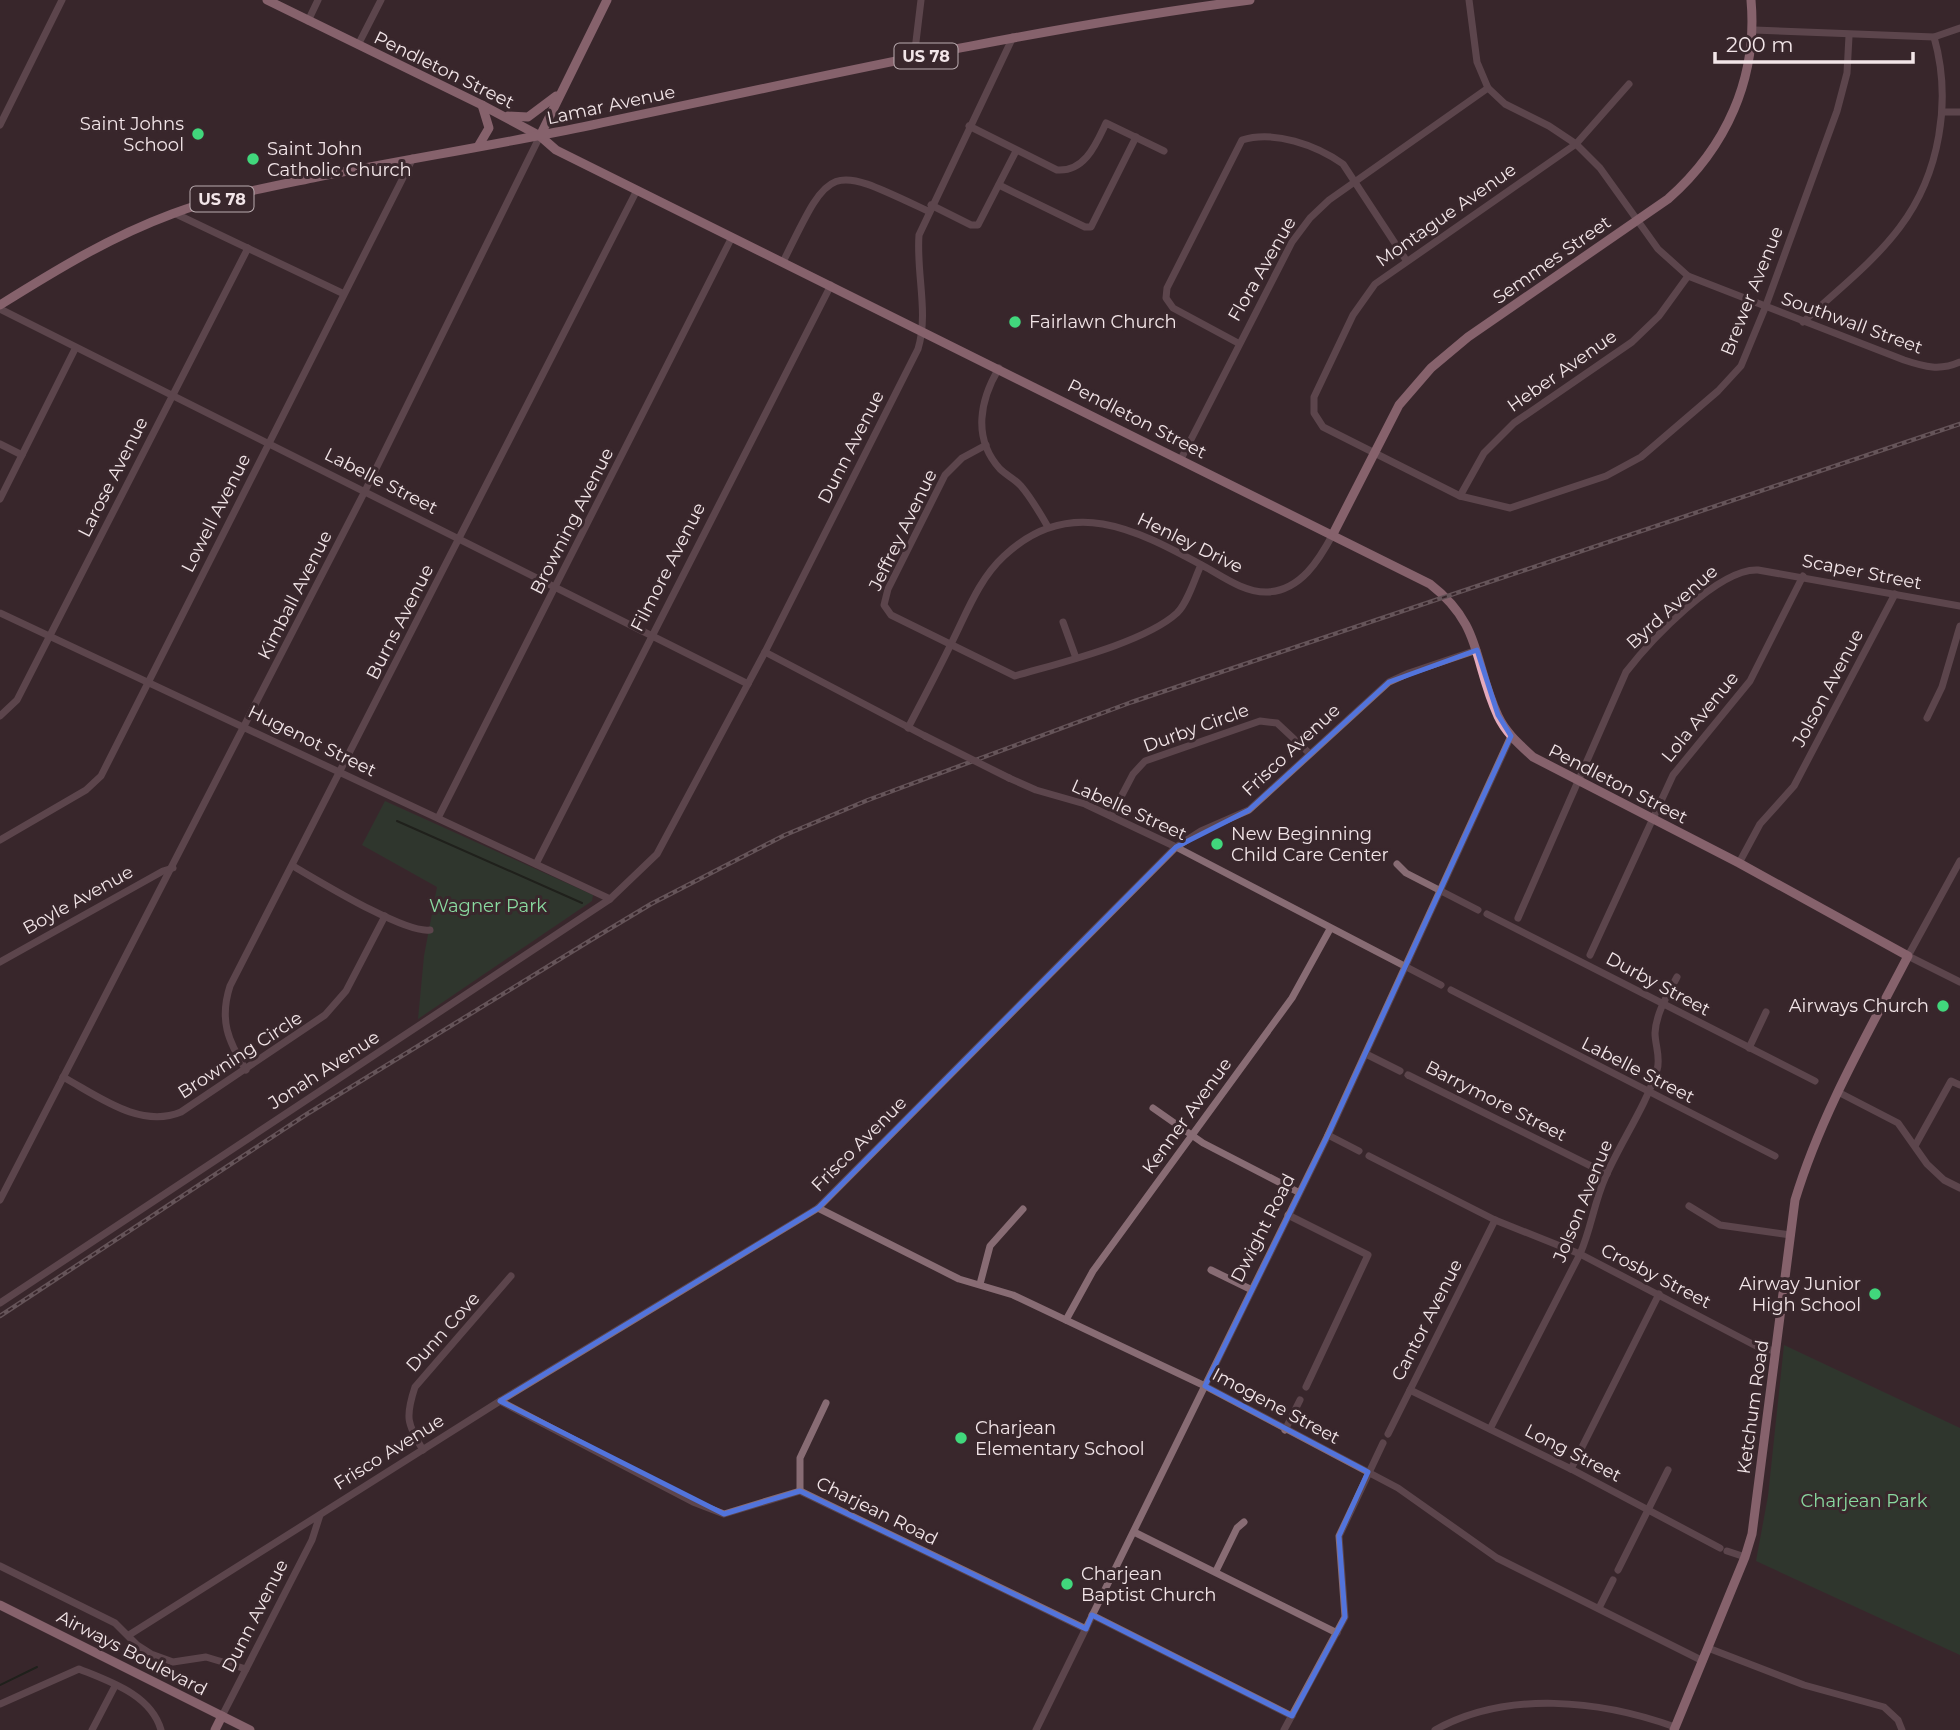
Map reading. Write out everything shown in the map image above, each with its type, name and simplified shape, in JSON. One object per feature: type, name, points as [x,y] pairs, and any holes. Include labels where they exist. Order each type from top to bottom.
[{"type":"main road","name":"Pendleton Street","points":[[267,0],[482,105],[540,136],[556,150],[1430,584],[1446,596],[1466,620],[1498,715],[1511,736],[1545,766],[1739,863],[1908,956]]},
{"type":"main road","name":"Kimball Avenue","points":[[540,136],[607,0]]},
{"type":"main road","name":"Lamar Avenue","points":[[0,307],[75,258],[174,213],[257,189],[479,145],[540,136],[1013,37],[1196,4],[1250,0]]},
{"type":"main road","name":"Semmes Street","points":[[1332,534],[1399,405],[1431,368],[1468,337],[1637,220],[1693,177],[1720,139],[1738,104],[1754,30],[1751,0]]},
{"type":"main road","points":[[500,115],[528,117],[563,90]]},
{"type":"main road","points":[[479,145],[489,128],[482,105]]},
{"type":"main road","name":"Ketchum Road","points":[[1674,1728],[1752,1534],[1795,1200],[1805,1169],[1838,1092],[1908,956]]},
{"type":"main road","name":"Airways Boulevard","points":[[0,1605],[250,1730]]},
{"type":"main road","name":"Dunn Avenue","points":[[215,1730],[222,1716]]},
{"type":"street","points":[[0,125],[62,0]]},
{"type":"street","points":[[308,21],[318,0]]},
{"type":"street","points":[[358,45],[381,0]]},
{"type":"street","points":[[914,58],[921,0]]},
{"type":"street","points":[[1469,0],[1477,62],[1488,88]]},
{"type":"street","points":[[1754,30],[1850,36],[1934,37],[1960,28]]},
{"type":"street","name":"Brewer Avenue","points":[[1460,496],[1510,508],[1606,476],[1640,457],[1718,391],[1741,366],[1837,111],[1847,73],[1850,36]]},
{"type":"street","name":"Dunn Avenue","points":[[657,854],[765,652],[918,349],[923,331],[917,262],[919,235],[1013,37]]},
{"type":"street","points":[[1803,321],[1900,227],[1923,185],[1935,153],[1943,112],[1943,67],[1934,37]]},
{"type":"street","name":"Montague Avenue","points":[[1460,496],[1323,427],[1314,414],[1314,397],[1360,303],[1376,284],[1406,260],[1576,145],[1629,83]]},
{"type":"street","name":"Southwall Street","points":[[1488,88],[1506,103],[1549,126],[1576,145],[1600,168],[1658,249],[1688,276],[1765,308],[1929,368],[1946,368],[1960,362]]},
{"type":"street","name":"Flora Avenue","points":[[1181,459],[1292,242],[1310,218],[1353,182],[1488,88]]},
{"type":"street","points":[[1943,112],[1960,112]]},
{"type":"street","points":[[969,126],[1057,170],[1067,169],[1090,154],[1107,123],[1164,152]]},
{"type":"street","points":[[1238,343],[1173,308],[1166,298],[1167,288],[1242,140],[1260,134],[1327,154],[1343,164],[1406,260]]},
{"type":"street","name":"Kimball Avenue","points":[[0,1200],[173,869],[365,491],[540,136]]},
{"type":"street","points":[[999,185],[1088,228],[1093,225],[1136,137]]},
{"type":"street","points":[[783,262],[815,197],[828,183],[847,178],[863,180],[971,225],[978,225],[1016,151]]},
{"type":"street","name":"Lowell Avenue","points":[[0,840],[86,790],[101,776],[412,158]]},
{"type":"street","name":"Burns Avenue","points":[[246,1070],[227,1037],[225,1006],[230,986],[341,774],[636,190]]},
{"type":"street","points":[[174,213],[342,293]]},
{"type":"street","name":"Browning Avenue","points":[[439,818],[732,237]]},
{"type":"street","name":"Larose Avenue","points":[[0,716],[18,700],[248,248]]},
{"type":"street","name":"Heber Avenue","points":[[1460,496],[1484,453],[1514,423],[1632,342],[1659,316],[1688,276]]},
{"type":"street","name":"Filmore Avenue","points":[[536,864],[831,285]]},
{"type":"street","name":"Labelle Street","points":[[0,307],[75,349],[172,394],[748,684]]},
{"type":"street","points":[[0,499],[75,349]]},
{"type":"street","points":[[999,368],[987,389],[983,405],[981,426],[986,445],[1000,468],[1033,500],[1048,527]]},
{"type":"street","points":[[0,444],[22,455]]},
{"type":"street","name":"Jeffrey Avenue","points":[[951,645],[891,615],[884,604],[888,589],[944,475],[962,458],[986,445]]},
{"type":"street","name":"Henley Drive","points":[[908,728],[984,578],[1005,555],[1048,527],[1073,521],[1104,522],[1135,531],[1238,585],[1268,592],[1293,584],[1317,565],[1332,534]]},
{"type":"street","points":[[951,645],[1015,676],[1076,658],[1158,627],[1179,611],[1201,565]]},
{"type":"street","name":"Scaper Street","points":[[1758,570],[1960,606]]},
{"type":"street","name":"Byrd Avenue","points":[[1518,918],[1626,672],[1641,653],[1721,582],[1740,571],[1758,570]]},
{"type":"street","name":"Lola Avenue","points":[[1590,956],[1650,819],[1673,775],[1692,747],[1737,700],[1750,681],[1803,576]]},
{"type":"street","name":"Jolson Avenue","points":[[1739,863],[1760,824],[1794,786],[1895,594]]},
{"type":"street","name":"Hugenot Street","points":[[0,613],[610,899]]},
{"type":"street","points":[[1063,622],[1076,658]]},
{"type":"street","points":[[1927,718],[1942,687],[1960,626]]},
{"type":"street","name":"Frisco Avenue","points":[[129,1635],[500,1401],[818,1208],[1176,847],[1201,831],[1249,810],[1390,682],[1477,650]]},
{"type":"street","name":"Labelle Street","points":[[765,652],[1009,778],[1111,816],[1176,847],[1441,985]]},
{"type":"street","name":"Durby Circle","points":[[1111,816],[1133,774],[1145,761],[1260,721],[1277,723],[1309,753]]},
{"type":"street","name":"Dwight Road","points":[[1036,1730],[1250,1289],[1328,1135],[1511,736]]},
{"type":"street","name":"Jonah Avenue","points":[[0,1303],[610,899],[657,854]]},
{"type":"street","name":"Ketchum Road","points":[[1908,956],[1960,861]]},
{"type":"street","points":[[1397,864],[1406,873],[1479,911]]},
{"type":"street","points":[[293,866],[385,916],[416,929],[430,930]]},
{"type":"street","name":"Boyle Avenue","points":[[1,963],[163,871],[173,869]]},
{"type":"street","name":"Durby Street","points":[[1487,914],[1815,1081]]},
{"type":"street","name":"Browning Circle","points":[[63,1077],[128,1111],[158,1118],[190,1108],[308,1029],[333,1007],[346,991],[385,916]]},
{"type":"street","name":"Kenner Avenue","points":[[1066,1320],[1093,1271],[1292,998],[1330,929]]},
{"type":"street","points":[[1908,956],[1960,982]]},
{"type":"street","name":"Jolson Avenue","points":[[1490,1429],[1580,1254],[1591,1229],[1594,1208],[1607,1174],[1648,1094],[1659,1066],[1656,1032],[1663,1004],[1676,977]]},
{"type":"street","name":"Labelle Street","points":[[1451,990],[1648,1094],[1775,1156]]},
{"type":"street","points":[[1749,1048],[1766,1013]]},
{"type":"street","name":"Barrymore Street","points":[[1366,1054],[1607,1174]]},
{"type":"street","points":[[1916,1144],[1951,1081],[1960,1085]]},
{"type":"street","points":[[1838,1092],[1882,1112],[1906,1130],[1927,1164],[1944,1180],[1960,1188]]},
{"type":"street","points":[[1153,1108],[1192,1136],[1298,1192]]},
{"type":"street","points":[[1328,1135],[1359,1151]]},
{"type":"street","name":"Crosby Street","points":[[1370,1156],[1495,1220],[1580,1254],[1760,1348],[1776,1351]]},
{"type":"street","points":[[1689,1206],[1720,1225],[1791,1235]]},
{"type":"street","name":"Imogene Street","points":[[818,1208],[959,1279],[1013,1295],[1205,1386],[1420,1502],[1485,1551],[1703,1661]]},
{"type":"street","points":[[980,1284],[990,1246],[1023,1209]]},
{"type":"street","points":[[1288,1215],[1368,1255],[1306,1387]]},
{"type":"street","name":"Cantor Avenue","points":[[1388,1434],[1495,1220]]},
{"type":"street","points":[[1211,1270],[1250,1289]]},
{"type":"street","name":"Dunn Cove","points":[[423,1450],[408,1425],[408,1407],[415,1387],[511,1276]]},
{"type":"street","points":[[1571,1469],[1659,1294]]},
{"type":"street","name":"Long Street","points":[[1410,1390],[1571,1469],[1724,1550],[1745,1557]]},
{"type":"street","points":[[1285,1430],[1300,1400]]},
{"type":"street","name":"Charjean Road","points":[[500,1401],[660,1485],[724,1514],[800,1491],[1086,1629]]},
{"type":"street","points":[[800,1491],[800,1458],[826,1403]]},
{"type":"street","points":[[1284,1730],[1345,1617],[1339,1536],[1383,1443]]},
{"type":"street","points":[[1618,1570],[1668,1470]]},
{"type":"street","name":"Dunn Avenue","points":[[222,1716],[312,1540],[320,1514]]},
{"type":"street","points":[[1216,1571],[1237,1528],[1244,1522]]},
{"type":"street","points":[[1133,1532],[1337,1633]]},
{"type":"street","name":"Airways Boulevard","points":[[0,1566],[115,1623],[137,1645],[173,1662],[206,1657],[246,1669]]},
{"type":"street","points":[[1599,1608],[1613,1580]]},
{"type":"street","points":[[1093,1615],[1292,1716]]},
{"type":"street","points":[[1708,1648],[1804,1685],[1884,1707],[1898,1720],[1902,1730]]},
{"type":"street","name":"Airways Boulevard","points":[[0,1704],[79,1669],[150,1705],[161,1730]]},
{"type":"street","points":[[92,1730],[115,1686]]},
{"type":"street","points":[[1434,1730],[1459,1716],[1490,1710],[1574,1703],[1606,1706],[1674,1728]]},
{"type":"highlighted area","points":[[1477,650],[1498,715],[1511,736],[1328,1135],[1205,1386],[1368,1472],[1339,1536],[1345,1617],[1292,1716],[1092,1615],[1086,1629],[800,1491],[724,1514],[500,1401],[818,1208],[1176,847],[1249,810],[1389,682]]},
{"type":"green space","name":"Wagner Park","points":[[385,801],[593,895],[592,901],[418,1019],[424,956],[437,887],[362,845]]},
{"type":"green space","name":"Charjean Park","points":[[1784,1345],[1960,1428],[1960,1655],[1756,1561],[1768,1496]]},
{"type":"waterway","points":[[397,821],[582,903]]},
{"type":"waterway","points":[[0,1685],[37,1667]]},
{"type":"railway","points":[[0,1316],[307,1114],[651,904],[785,835],[868,800],[1132,702],[1960,424]]},
{"type":"place","name":"Saint Johns School","points":[[198,134]]},
{"type":"place","name":"Saint John Catholic Church","points":[[253,159]]},
{"type":"place","name":"Fairlawn Church","points":[[1015,322]]},
{"type":"place","name":"New Beginning Child Care Center","points":[[1217,844]]},
{"type":"place","name":"Airways Church","points":[[1943,1006]]},
{"type":"place","name":"Airway Junior High School","points":[[1875,1294]]},
{"type":"place","name":"Charjean Elementary School","points":[[961,1438]]},
{"type":"place","name":"Charjean Baptist Church","points":[[1067,1584]]}]
